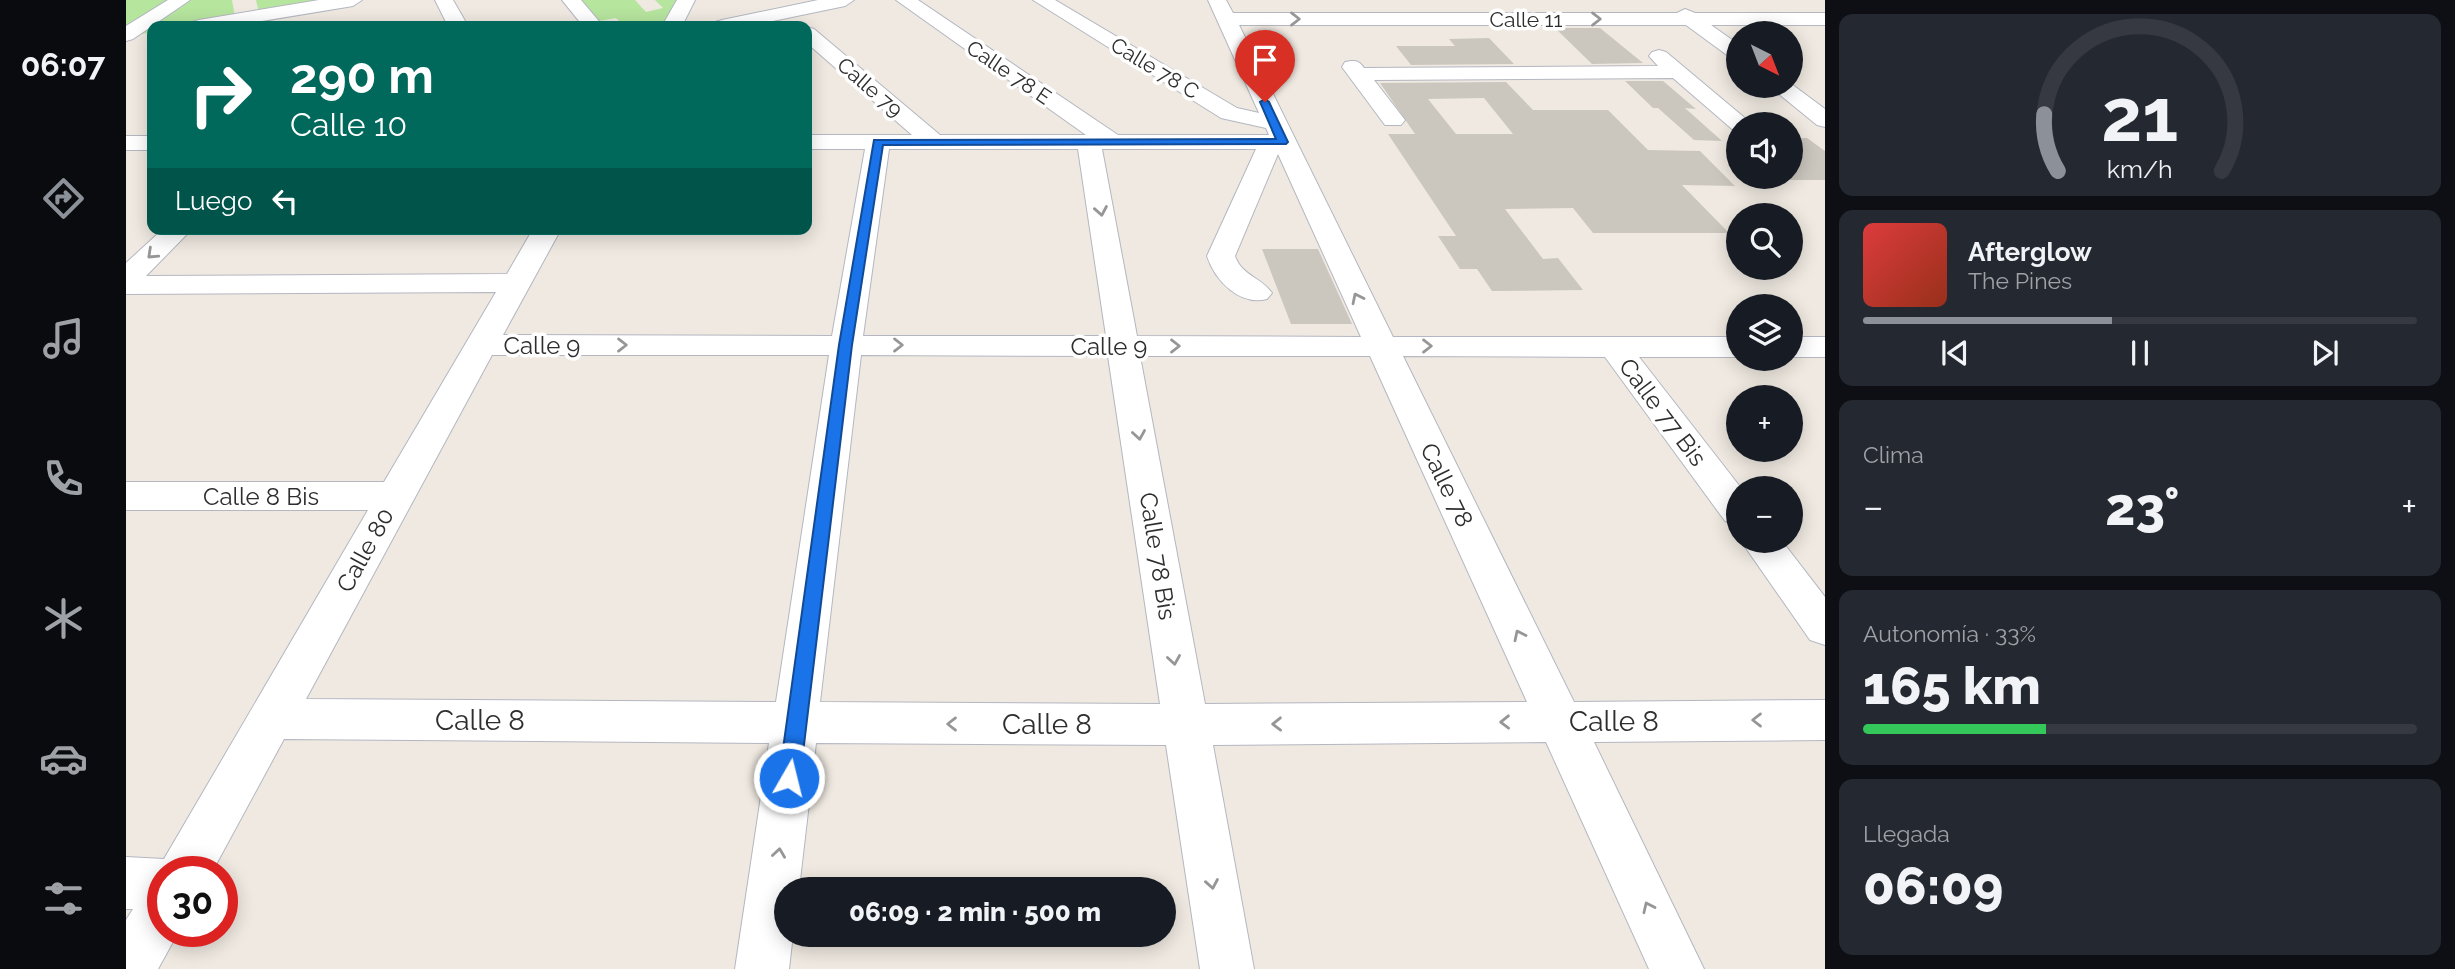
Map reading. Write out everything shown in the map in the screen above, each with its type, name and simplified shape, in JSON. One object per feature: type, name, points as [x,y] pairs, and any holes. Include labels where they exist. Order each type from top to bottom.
[{"type":"street","points":[[150,21],[181,0]]},
{"type":"street","points":[[229,21],[353,0]]},
{"type":"street","points":[[444,0],[455,21]]},
{"type":"street","points":[[571,0],[589,21]]},
{"type":"street","points":[[675,21],[686,0]]},
{"type":"street","points":[[791,20],[845,0]]},
{"type":"street","name":"Calle 78 E","points":[[905,0],[1102,144]]},
{"type":"street","name":"Calle 78 C","points":[[1042,0],[1229,113],[1276,135]]},
{"type":"street","name":"Calle 78","points":[[1217,0],[1276,135],[1380,345],[1677,969]]},
{"type":"street","points":[[1451,0],[1468,19]]},
{"type":"street","points":[[1665,0],[1726,45]]},
{"type":"street","points":[[326,5],[331,21]]},
{"type":"street","name":"Calle 11","points":[[1227,19],[1825,19]]},
{"type":"street","points":[[126,37],[147,23]]},
{"type":"street","points":[[126,37],[147,35]]},
{"type":"street","name":"Calle 79","points":[[812,37],[933,141]]},
{"type":"street","points":[[1656,53],[1726,112]]},
{"type":"street","points":[[1393,120],[1356,70],[1678,72]]},
{"type":"street","points":[[1796,98],[1825,120]]},
{"type":"street","points":[[812,142],[1102,144],[1276,135],[1221,256],[1230,275],[1241,285],[1257,293]]},
{"type":"street","name":"Calle 79","points":[[762,969],[846,345],[878,142]]},
{"type":"street","points":[[126,143],[147,143]]},
{"type":"street","name":"Calle 78 Bis","points":[[1102,144],[1125,346],[1227,969]]},
{"type":"street","points":[[126,279],[173,235]]},
{"type":"street","name":"Calle 80","points":[[193,856],[544,235]]},
{"type":"street","points":[[126,285],[516,283]]},
{"type":"street","name":"Calle 9","points":[[480,345],[1726,347]]},
{"type":"street","name":"Calle 77 Bis","points":[[1614,346],[1726,495]]},
{"type":"street","points":[[1803,347],[1825,347]]},
{"type":"street","name":"Calle 8 Bis","points":[[126,496],[396,496]]},
{"type":"street","points":[[1769,553],[1825,628]]},
{"type":"street","name":"Calle 8","points":[[270,719],[1185,725],[1825,720]]},
{"type":"street","points":[[126,883],[147,884]]},
{"type":"street","points":[[128,969],[147,936]]},
{"type":"green space","points":[[126,0],[175,0],[126,31]]},
{"type":"green space","points":[[184,0],[232,0],[235,17],[259,13],[256,0],[341,0],[218,21],[151,21]]},
{"type":"green space","points":[[571,0],[635,0],[646,12],[663,8],[655,0],[686,0],[675,21],[619,21],[616,18],[589,21]]},
{"type":"green space","points":[[147,24],[147,33],[126,37]]},
{"type":"building","points":[[1555,28],[1600,28],[1643,63],[1592,64]]},
{"type":"building","points":[[1489,38],[1514,64],[1411,65],[1396,46],[1455,46],[1449,39]]},
{"type":"building","points":[[1625,81],[1663,81],[1696,109],[1685,108],[1722,141],[1694,140],[1658,108],[1653,108]]},
{"type":"building","points":[[1506,82],[1533,110],[1608,110],[1648,150],[1700,151],[1726,177],[1726,186],[1682,185],[1726,233],[1593,233],[1573,208],[1505,209],[1543,259],[1558,258],[1583,290],[1492,291],[1477,269],[1460,269],[1438,236],[1456,236],[1388,134],[1415,134],[1380,83]],"holes":[[[1484,98],[1513,134],[1456,134],[1428,99]]]},
{"type":"building","points":[[1803,138],[1825,151],[1825,180],[1803,180]]},
{"type":"building","points":[[1262,249],[1318,249],[1352,324],[1291,324]]},
{"type":"route","points":[[789,778],[846,345],[878,142],[1283,142],[1265,102]]}]
